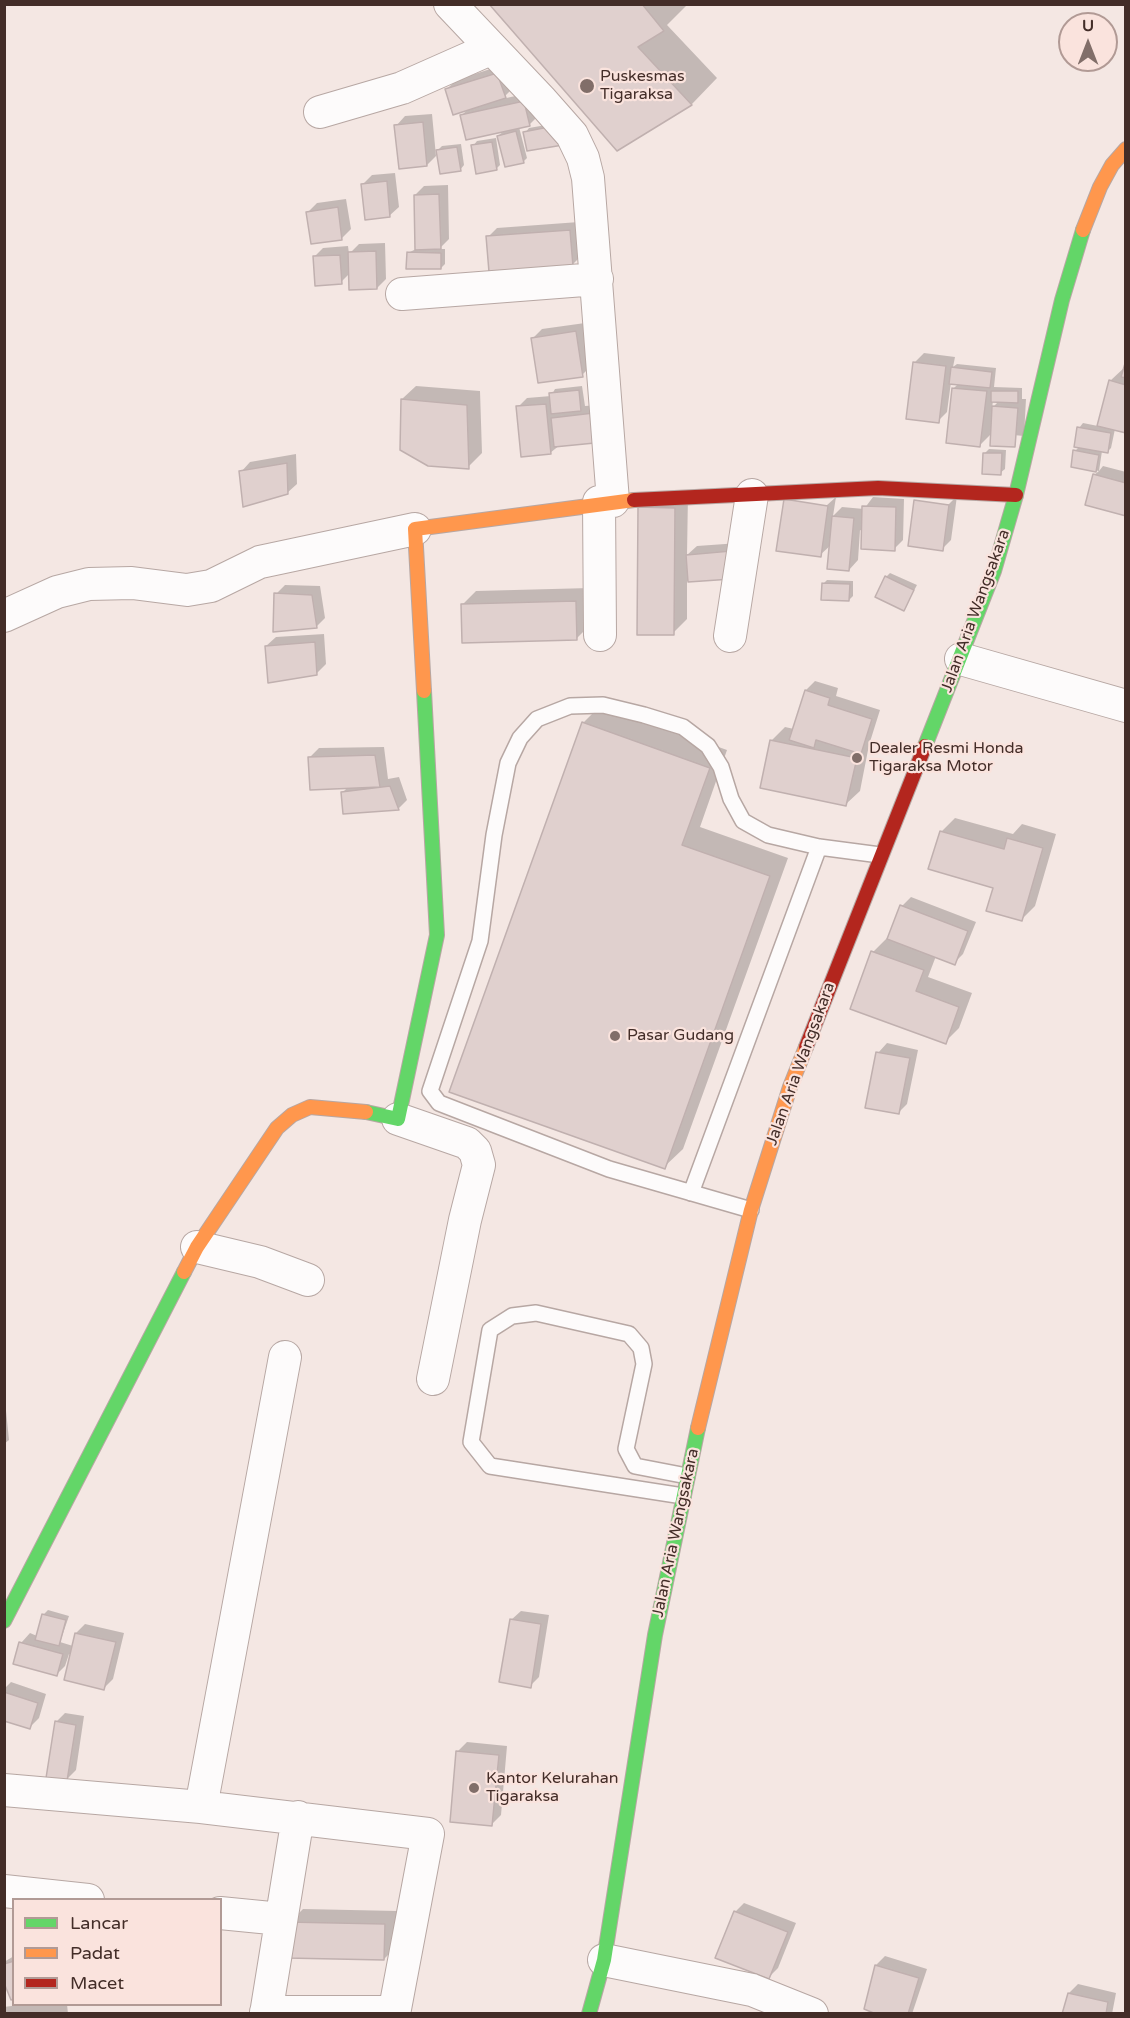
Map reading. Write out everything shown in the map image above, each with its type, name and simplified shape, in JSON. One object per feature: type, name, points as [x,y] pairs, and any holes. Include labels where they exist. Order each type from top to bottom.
[{"type":"street","points":[[450,4],[542,100],[572,135],[583,158],[588,178],[597,279],[606,502],[600,635]]},
{"type":"street","points":[[320,112],[402,88],[490,48]]},
{"type":"street","name":"Jalan Aria Wangsakara","points":[[589,2013],[604,1960],[655,1635],[687,1476],[751,1210],[790,1087],[994,571],[1016,495],[1062,300],[1078,243],[1100,187],[1112,165],[1125,149]]},
{"type":"street","points":[[402,294],[597,279]]},
{"type":"street","points":[[4,616],[57,592],[89,584],[132,583],[187,590],[212,586],[261,562],[415,529],[606,502],[878,488],[1016,495]]},
{"type":"street","points":[[730,636],[752,495]]},
{"type":"street","points":[[398,1119],[437,935],[415,529]]},
{"type":"street","points":[[961,659],[1125,706]]},
{"type":"street","points":[[4,1621],[197,1247],[277,1128],[292,1115],[309,1107],[363,1111],[398,1119],[468,1143],[475,1151],[479,1165],[465,1220],[433,1379]]},
{"type":"street","points":[[197,1247],[261,1262],[308,1280]]},
{"type":"street","points":[[201,1807],[285,1357]]},
{"type":"street","points":[[4,1790],[298,1817],[428,1834],[394,2013],[266,2013],[298,1817]]},
{"type":"street","points":[[4,1891],[78,1898]]},
{"type":"street","points":[[222,1913],[281,1919]]},
{"type":"street","points":[[604,1960],[752,1989],[812,2013]]},
{"type":"lane","points":[[751,1210],[609,1169],[439,1103],[430,1091],[480,941],[494,835],[508,763],[520,738],[537,719],[570,706],[603,705],[644,715],[683,727],[708,746],[721,767],[730,799],[743,821],[768,835],[819,847],[880,855]]},
{"type":"lane","points":[[691,1193],[819,847]]},
{"type":"lane","points":[[683,1496],[490,1466],[471,1442],[490,1330],[512,1316],[536,1313],[628,1334],[641,1348],[644,1364],[626,1449],[635,1466],[687,1476]]},
{"type":"building","name":"Puskesmas Tigaraksa","points":[[489,4],[642,4],[664,31],[638,47],[692,105],[617,151]]},
{"type":"building","points":[[497,73],[506,98],[453,115],[445,89]]},
{"type":"building","points":[[524,101],[530,126],[466,140],[460,115]]},
{"type":"building","points":[[423,122],[427,166],[399,169],[394,125]]},
{"type":"building","points":[[559,125],[563,145],[527,151],[523,132]]},
{"type":"building","points":[[516,131],[524,163],[505,167],[497,136]]},
{"type":"building","points":[[492,142],[497,170],[476,174],[471,145]]},
{"type":"building","points":[[457,147],[461,171],[440,174],[436,150]]},
{"type":"building","points":[[387,181],[390,217],[365,220],[361,184]]},
{"type":"building","points":[[439,194],[441,249],[415,250],[414,195]]},
{"type":"building","points":[[338,207],[342,240],[311,244],[306,212]]},
{"type":"building","points":[[570,230],[573,266],[489,272],[486,236]]},
{"type":"building","points":[[376,251],[377,289],[349,290],[348,252]]},
{"type":"building","points":[[407,252],[441,253],[441,269],[406,269]]},
{"type":"building","points":[[340,255],[342,284],[315,286],[313,256]]},
{"type":"building","points":[[576,331],[583,377],[538,383],[531,338]]},
{"type":"building","points":[[1126,360],[1126,378],[1121,377]]},
{"type":"building","points":[[913,362],[946,366],[939,423],[906,419]]},
{"type":"building","points":[[951,367],[992,372],[990,388],[949,384]]},
{"type":"building","points":[[1109,380],[1126,385],[1126,433],[1097,426]]},
{"type":"building","points":[[952,388],[987,391],[980,447],[946,443]]},
{"type":"building","points":[[579,390],[581,411],[551,414],[549,393]]},
{"type":"building","points":[[991,391],[1018,391],[1018,403],[991,402]]},
{"type":"building","points":[[401,399],[467,405],[469,469],[428,466],[400,450]]},
{"type":"building","points":[[546,404],[551,454],[521,457],[516,406]]},
{"type":"building","points":[[992,406],[1018,408],[1015,447],[990,446]]},
{"type":"building","points":[[602,412],[605,442],[554,447],[551,418]]},
{"type":"building","points":[[1077,427],[1111,433],[1108,453],[1074,447]]},
{"type":"building","points":[[1073,450],[1099,455],[1096,472],[1071,467]]},
{"type":"building","points":[[983,453],[1002,453],[1001,475],[982,474]]},
{"type":"building","points":[[287,463],[288,494],[243,507],[239,471]]},
{"type":"building","points":[[1093,474],[1126,483],[1126,516],[1085,505]]},
{"type":"building","points":[[784,499],[828,506],[821,557],[776,551]]},
{"type":"building","points":[[914,500],[949,505],[943,551],[908,546]]},
{"type":"building","points":[[862,506],[896,507],[895,551],[861,549]]},
{"type":"building","points":[[638,507],[675,508],[674,635],[637,635]]},
{"type":"building","points":[[832,516],[854,518],[849,571],[827,569]]},
{"type":"building","points":[[731,551],[732,579],[688,582],[686,555]]},
{"type":"building","points":[[885,576],[914,590],[904,611],[875,597]]},
{"type":"building","points":[[822,583],[850,584],[849,601],[821,600]]},
{"type":"building","points":[[274,593],[312,595],[317,628],[273,632]]},
{"type":"building","points":[[576,601],[577,640],[462,643],[461,604]]},
{"type":"building","points":[[315,642],[317,675],[268,683],[265,646]]},
{"type":"building","points":[[805,690],[830,698],[828,705],[872,719],[861,754],[816,740],[814,748],[789,740]]},
{"type":"building","points":[[582,722],[710,768],[682,845],[770,876],[665,1169],[449,1092]]},
{"type":"building","points":[[770,740],[857,758],[846,806],[760,788]]},
{"type":"building","points":[[375,755],[380,787],[310,790],[308,757]]},
{"type":"building","points":[[390,786],[399,810],[343,814],[341,792]]},
{"type":"building","points":[[940,831],[1004,849],[1007,838],[1043,848],[1022,921],[986,911],[993,888],[928,869]]},
{"type":"building","points":[[900,905],[968,931],[955,965],[887,939]]},
{"type":"building","points":[[871,951],[924,970],[916,991],[959,1007],[946,1044],[850,1009]]},
{"type":"building","points":[[876,1052],[910,1058],[899,1114],[865,1108]]},
{"type":"building","points":[[42,1614],[66,1620],[59,1646],[35,1640]]},
{"type":"building","points":[[510,1619],[541,1624],[531,1688],[499,1682]]},
{"type":"building","points":[[75,1633],[116,1642],[104,1690],[64,1680]]},
{"type":"building","points":[[19,1642],[63,1654],[57,1676],[13,1664]]},
{"type":"building","points":[[4,1692],[38,1703],[30,1729],[4,1721]]},
{"type":"building","points":[[55,1721],[76,1725],[67,1781],[46,1778]]},
{"type":"building","name":"Kantor Kelurahan Tigaraksa","points":[[456,1751],[499,1755],[492,1826],[450,1822]]},
{"type":"building","points":[[734,1911],[788,1932],[769,1979],[715,1958]]},
{"type":"building","points":[[287,1922],[385,1924],[384,1960],[286,1958]]},
{"type":"building","points":[[12,1962],[11,2000],[4,1983],[4,1964]]},
{"type":"building","points":[[875,1965],[919,1978],[908,2014],[876,2014],[864,2009]]},
{"type":"building","points":[[1068,1993],[1108,2002],[1106,2014],[1062,2014]]},
{"type":"traffic: fast","points":[[925,746],[994,571],[1016,495],[1062,300],[1083,230]]},
{"type":"traffic: fast","points":[[366,1112],[398,1119],[437,935],[424,691]]},
{"type":"traffic: fast","points":[[4,1621],[184,1272]]},
{"type":"traffic: fast","points":[[589,2014],[604,1960],[655,1635],[698,1428]]},
{"type":"traffic: slow","points":[[1083,230],[1100,187],[1112,165],[1126,149]]},
{"type":"traffic: slow","points":[[424,691],[415,529],[634,500]]},
{"type":"traffic: slow","points":[[698,1428],[751,1210],[790,1087],[806,1047]]},
{"type":"traffic: slow","points":[[184,1272],[197,1247],[277,1128],[292,1115],[310,1107],[366,1112]]},
{"type":"traffic: jam","points":[[634,500],[878,488],[1016,495]]},
{"type":"traffic: jam","points":[[806,1047],[925,746]]},
{"type":"place","name":"Puskesmas Tigaraksa","points":[[587,86]]},
{"type":"place","name":"Dealer Resmi Honda Tigaraksa Motor","points":[[857,758]]},
{"type":"place","name":"Pasar Gudang","points":[[615,1036]]},
{"type":"place","name":"Kantor Kelurahan Tigaraksa","points":[[474,1788]]}]
